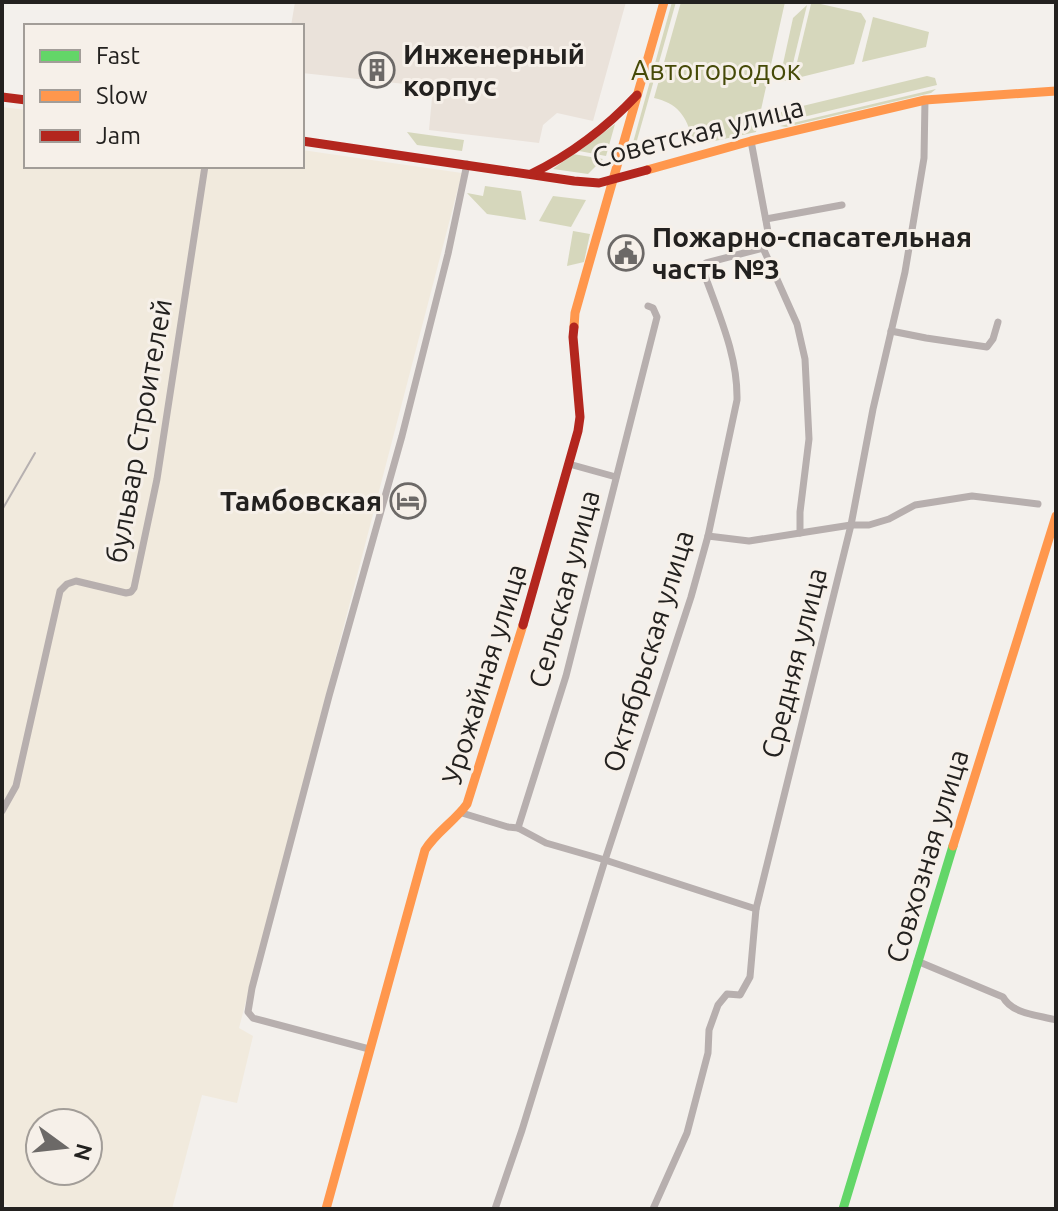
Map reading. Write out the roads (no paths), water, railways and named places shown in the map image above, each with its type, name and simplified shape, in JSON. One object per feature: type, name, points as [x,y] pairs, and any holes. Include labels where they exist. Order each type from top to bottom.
[{"type":"street","name":"Урожайная улица","points":[[326,1209],[425,850],[430,840],[462,813],[467,804],[533,594],[578,431],[575,313],[664,2]]},
{"type":"street","name":"Советская улица","points":[[304,141],[590,183],[925,100],[1056,91]]},
{"type":"street","points":[[529,174],[555,162],[599,130],[639,93]]},
{"type":"street","points":[[2,97],[24,100]]},
{"type":"street","name":"Средняя улица","points":[[653,1209],[687,1133],[708,1053],[709,1030],[718,1005],[727,994],[740,995],[750,977],[756,909],[851,525],[873,409],[905,272],[924,158],[925,100]]},
{"type":"street","points":[[751,141],[769,237],[763,248],[797,324],[805,359],[809,439],[800,533]]},
{"type":"street","points":[[369,1049],[253,1018],[248,1012],[329,696],[402,436],[448,254],[467,164]]},
{"type":"street","name":"бульвар Строителей","points":[[2,811],[16,786],[60,591],[76,581],[126,593],[134,588],[157,479],[205,168]]},
{"type":"street","points":[[766,219],[842,205]]},
{"type":"street","name":"Октябрьская улица","points":[[495,1209],[662,691],[708,536],[737,400],[737,382],[727,337],[703,270],[706,263],[763,248]]},
{"type":"street","name":"Сельская улица","points":[[518,828],[566,676],[657,317],[653,308],[648,306]]},
{"type":"street","points":[[891,331],[987,347],[998,322]]},
{"type":"street","points":[[569,464],[616,477]]},
{"type":"street","points":[[708,536],[749,541],[869,525],[889,519],[915,505],[972,496],[1038,504]]},
{"type":"street","name":"Совхозная улица","points":[[843,1209],[1056,516]]},
{"type":"street","points":[[462,813],[518,828],[546,843],[756,909]]},
{"type":"street","points":[[917,961],[1003,997],[1007,1005],[1014,1009],[1056,1020]]},
{"type":"railway","points":[[2,510],[35,453]]},
{"type":"place","name":"Инженерный корпус","points":[[377,70]]},
{"type":"place","name":"Пожарно-спасательная часть №3","points":[[626,253]]},
{"type":"place","name":"Тамбовская","points":[[408,501]]},
{"type":"park label","name":"Автогородок","points":[[716,70]]}]
